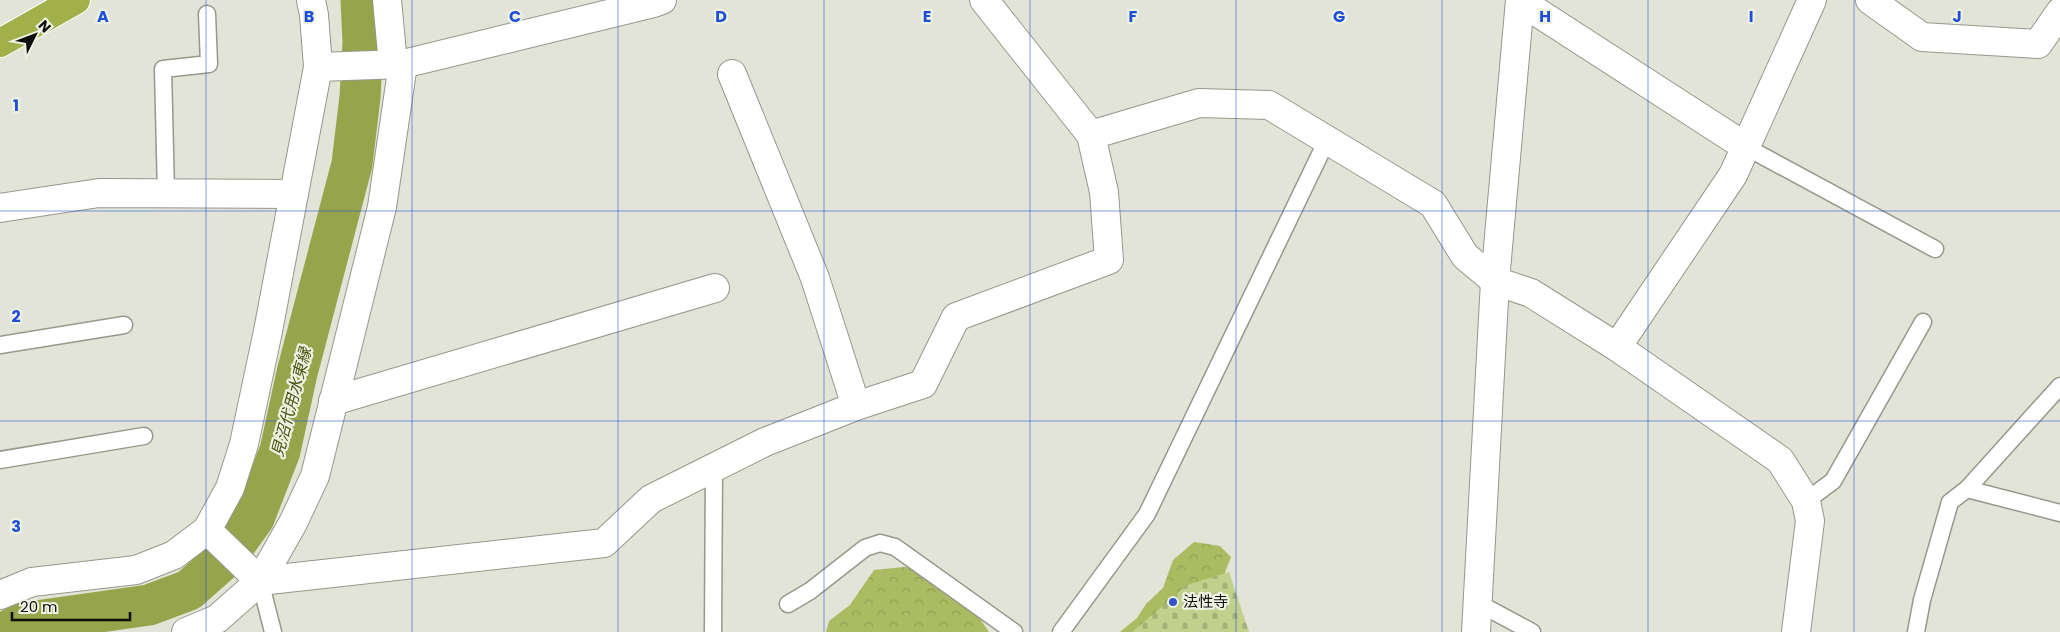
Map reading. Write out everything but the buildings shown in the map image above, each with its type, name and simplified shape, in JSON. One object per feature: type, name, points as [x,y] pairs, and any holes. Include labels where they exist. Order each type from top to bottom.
[{"type":"highway","points":[[0,43],[76,0]]},
{"type":"street","points":[[0,595],[32,582],[136,570],[174,555],[207,530],[230,488],[244,444],[318,66],[314,14],[311,0]]},
{"type":"street","points":[[186,632],[218,619],[260,581],[293,523],[315,476],[382,207],[398,64],[387,0]]},
{"type":"street","points":[[318,66],[398,64],[654,4],[662,0]]},
{"type":"street","points":[[260,581],[604,543],[652,499],[714,467],[765,442],[856,406],[923,384],[956,317],[1109,260],[1104,192],[1091,135],[984,0]]},
{"type":"street","points":[[1476,632],[1495,281],[1520,0],[1746,147]]},
{"type":"street","points":[[1617,347],[1733,175],[1812,0]]},
{"type":"street","points":[[1870,0],[1922,37],[1932,38],[2038,44],[2060,12]]},
{"type":"street","points":[[732,74],[815,278],[856,406]]},
{"type":"street","points":[[1091,135],[1199,104],[1269,105],[1433,204],[1465,256],[1495,281],[1531,293],[1617,347],[1780,460],[1806,501],[1810,521],[1796,632]]},
{"type":"street","points":[[0,208],[99,193],[294,194]]},
{"type":"street","points":[[333,401],[714,288]]},
{"type":"street","points":[[207,530],[260,581]]},
{"type":"lane","points":[[166,194],[162,69],[209,64],[208,14]]},
{"type":"lane","points":[[1061,632],[1147,514],[1326,140]]},
{"type":"lane","points":[[1746,147],[1935,249]]},
{"type":"lane","points":[[1806,501],[1833,481],[1923,322]]},
{"type":"lane","points":[[0,345],[124,325]]},
{"type":"lane","points":[[1916,632],[1922,600],[1950,502],[1967,489],[2060,386]]},
{"type":"lane","points":[[0,460],[144,436]]},
{"type":"lane","points":[[713,632],[714,467]]},
{"type":"lane","points":[[1967,489],[2060,513]]},
{"type":"lane","points":[[788,604],[810,591],[865,548],[880,544],[895,547],[1014,632]]},
{"type":"lane","points":[[260,581],[273,632]]},
{"type":"lane","points":[[1478,603],[1532,632]]},
{"type":"green space","points":[[1194,542],[1220,546],[1231,557],[1220,585],[1177,632],[1120,632],[1137,618],[1146,604],[1163,588],[1173,560]]},
{"type":"green space","points":[[904,567],[944,571],[957,585],[989,632],[826,632],[829,621],[850,605],[874,570]]},
{"type":"green space","points":[[1229,572],[1249,632],[1132,632],[1187,585]]},
{"type":"waterway","name":"見沼代用水東縁","points":[[6,632],[22,623],[149,605],[189,590],[225,558],[254,518],[280,451],[297,373],[352,164],[360,97],[363,42],[361,0]]},
{"type":"place","name":"法性寺","points":[[1173,602]]}]
